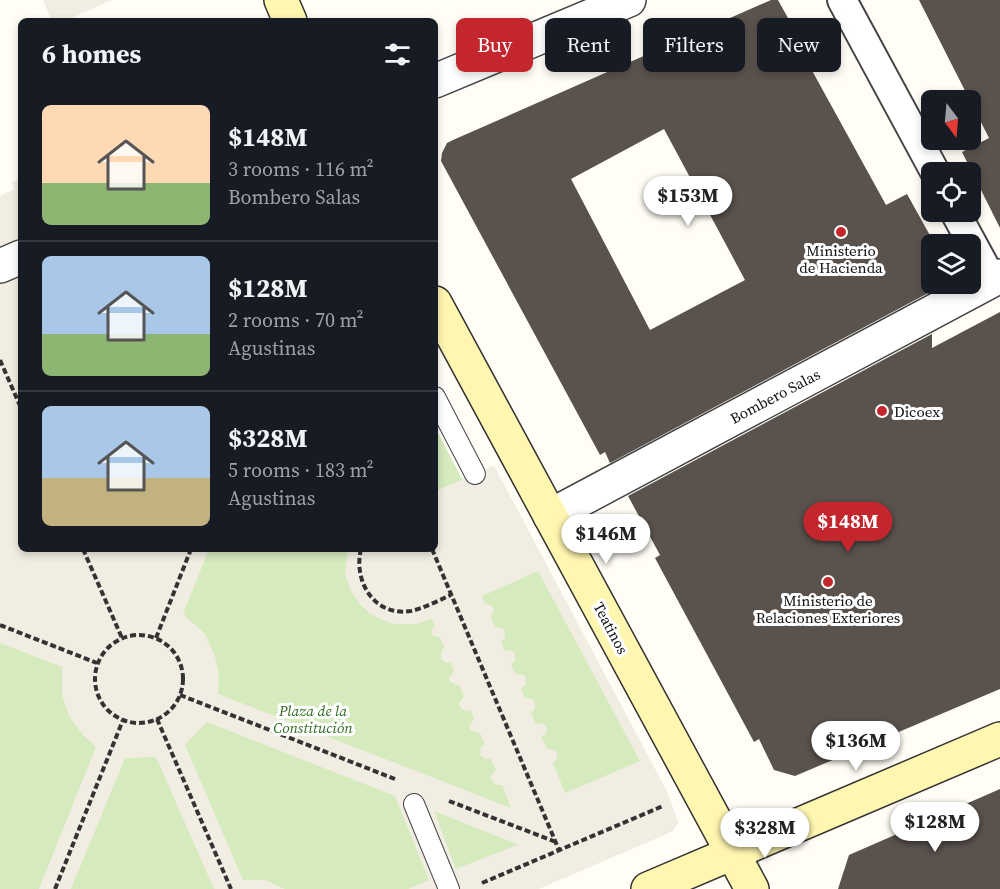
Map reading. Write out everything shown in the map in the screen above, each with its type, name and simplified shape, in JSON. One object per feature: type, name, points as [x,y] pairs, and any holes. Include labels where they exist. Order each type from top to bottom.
[{"type":"main road","points":[[281,0],[289,18]]},
{"type":"main road","name":"Teatinos","points":[[438,309],[752,889]]},
{"type":"main road","points":[[648,889],[1000,739]]},
{"type":"street","points":[[438,80],[628,0]]},
{"type":"street","points":[[842,0],[929,162]]},
{"type":"street","points":[[962,222],[996,278]]},
{"type":"street","points":[[0,266],[18,258]]},
{"type":"street","name":"Bombero Salas","points":[[550,516],[996,278]]},
{"type":"lane","points":[[438,403],[475,474]]},
{"type":"lane","points":[[414,804],[449,889]]},
{"type":"path","points":[[0,360],[18,401]]},
{"type":"path","points":[[83,552],[122,638]]},
{"type":"path","points":[[156,638],[190,552]]},
{"type":"path","points":[[361,552],[359,572],[362,585],[382,606],[411,611],[451,595]]},
{"type":"path","points":[[433,552],[560,850]]},
{"type":"path","points":[[0,625],[97,663]]},
{"type":"path","points":[[142,634],[156,638],[172,649],[181,663],[184,680],[180,695],[169,711],[157,719],[136,723],[123,720],[105,708],[97,693],[94,676],[97,663],[110,645],[122,638],[142,634]]},
{"type":"path","points":[[180,695],[402,782]]},
{"type":"path","points":[[157,719],[231,889]]},
{"type":"path","points":[[55,889],[123,720]]},
{"type":"path","points":[[477,885],[699,791]]},
{"type":"path","points":[[446,799],[556,843]]},
{"type":"green space","name":"Plaza de la Constitución","points":[[18,180],[18,552],[438,552],[438,433],[462,479],[494,466],[667,792],[678,822],[673,831],[538,889],[0,889],[0,196],[15,189],[12,182]]},
{"type":"shaded area","points":[[43,0],[112,0],[71,18],[51,18]]},
{"type":"shaded area","points":[[18,180],[18,552],[208,552],[183,614],[205,634],[215,656],[219,675],[218,694],[511,808],[502,785],[496,785],[490,777],[496,770],[491,759],[485,759],[480,755],[481,747],[485,744],[480,733],[471,730],[469,726],[474,719],[471,710],[465,711],[460,707],[459,703],[464,696],[460,686],[450,682],[449,678],[454,671],[451,662],[446,663],[441,659],[442,650],[445,648],[440,638],[432,635],[431,631],[435,625],[432,619],[416,624],[395,624],[382,620],[369,613],[359,603],[351,591],[345,574],[348,552],[438,552],[438,490],[494,466],[667,792],[678,822],[673,831],[538,889],[408,889],[429,880],[395,796],[207,722],[185,745],[243,880],[265,880],[285,889],[214,889],[156,757],[125,758],[71,889],[39,889],[96,747],[83,735],[69,716],[62,695],[62,667],[0,643],[0,196],[15,189],[12,182]],"holes":[[[538,571],[640,761],[565,793],[553,763],[557,759],[557,754],[555,750],[547,749],[541,737],[546,734],[547,728],[544,724],[535,723],[531,712],[535,709],[535,703],[533,699],[525,698],[521,689],[526,684],[526,679],[524,675],[515,674],[511,664],[515,661],[515,655],[513,651],[504,650],[501,641],[505,638],[505,632],[503,628],[495,627],[491,617],[494,609],[485,604],[482,596]],[[434,811],[517,844],[456,869]]]},
{"type":"building","name":"Ministerio de Hacienda","points":[[771,0],[778,0],[788,18],[757,18],[757,72],[813,72],[886,205],[907,194],[929,234],[921,234],[921,294],[926,294],[610,463],[605,452],[600,455],[441,161],[442,153],[447,143],[608,72],[631,72],[631,62],[643,56],[643,72],[745,72],[745,18],[730,18]],"holes":[[[664,129],[745,280],[650,330],[571,179]]]},
{"type":"building","points":[[919,0],[1000,0],[1000,228],[981,190],[981,162],[967,162],[962,152],[981,150],[981,142],[989,138],[981,122],[981,90],[965,90]]},
{"type":"building","name":"Ministerio de Relaciones Exteriores","points":[[1000,312],[1000,689],[795,776],[774,770],[759,739],[754,742],[655,558],[660,555],[628,496],[932,334],[932,348]]},
{"type":"building","points":[[1000,789],[1000,889],[838,889],[849,855]]},
{"type":"place","name":"Ministerio de Hacienda","points":[[841,232]]},
{"type":"place","name":"Dicoex","points":[[882,411]]},
{"type":"place","name":"Ministerio de Relaciones Exteriores","points":[[828,582]]}]
